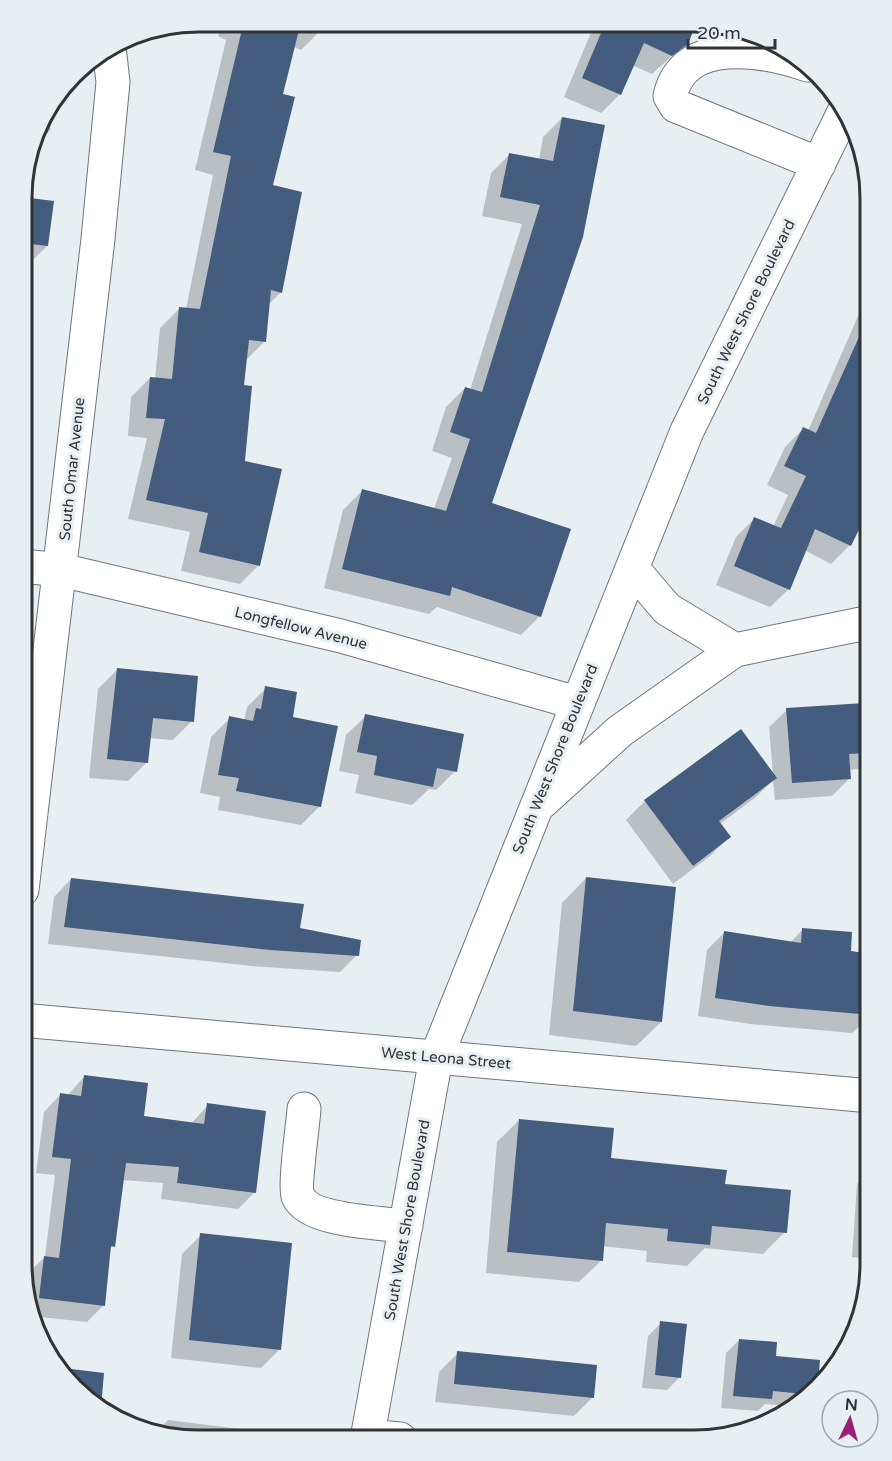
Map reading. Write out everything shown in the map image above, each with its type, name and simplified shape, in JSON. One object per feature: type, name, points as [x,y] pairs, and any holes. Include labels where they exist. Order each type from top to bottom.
[{"type":"street","points":[[787,60],[747,50],[699,58],[678,75],[670,96],[676,106],[819,164]]},
{"type":"street","name":"South Omar Avenue","points":[[32,802],[61,570],[113,82],[110,56]]},
{"type":"street","name":"South West Shore Boulevard","points":[[368,1430],[436,1058],[687,432],[841,119]]},
{"type":"street","name":"Longfellow Avenue","points":[[32,567],[61,570],[341,636],[577,703]]},
{"type":"street","points":[[632,568],[668,609],[735,650]]},
{"type":"street","points":[[535,808],[620,731],[735,650],[860,624]]},
{"type":"street","name":"West Leona Street","points":[[32,1021],[860,1095]]},
{"type":"street","points":[[304,1109],[297,1195],[306,1208],[321,1214],[406,1226]]},
{"type":"building","points":[[241,32],[298,32],[283,94],[295,97],[273,185],[302,192],[282,293],[271,290],[266,342],[249,340],[244,385],[252,386],[245,461],[282,469],[260,566],[199,552],[208,513],[146,500],[165,419],[146,418],[150,377],[172,379],[179,307],[200,309],[231,156],[213,152]]},
{"type":"building","points":[[601,32],[693,32],[688,44],[672,56],[644,43],[621,95],[582,78]]},
{"type":"building","points":[[562,117],[605,125],[583,237],[492,503],[571,529],[541,617],[452,587],[450,596],[342,569],[362,489],[446,511],[470,439],[450,432],[465,387],[482,392],[540,205],[500,197],[509,153],[553,161]]},
{"type":"building","points":[[32,198],[54,201],[48,246],[32,244]]},
{"type":"building","points":[[860,335],[860,528],[851,546],[815,529],[790,590],[734,566],[754,517],[781,528],[806,476],[784,466],[803,427],[816,433]]},
{"type":"building","points":[[117,668],[198,676],[194,722],[153,718],[148,763],[107,759]]},
{"type":"building","points":[[265,686],[297,692],[293,717],[338,726],[321,807],[236,791],[239,778],[218,775],[229,716],[253,721],[256,708],[261,709]]},
{"type":"building","points":[[860,703],[860,753],[849,754],[851,779],[792,783],[786,708]]},
{"type":"building","points":[[365,714],[464,734],[457,772],[437,768],[433,787],[374,775],[377,756],[357,752]]},
{"type":"building","points":[[741,729],[777,778],[719,821],[731,837],[693,866],[644,800]]},
{"type":"building","points":[[586,877],[676,887],[662,1022],[573,1011]]},
{"type":"building","points":[[71,878],[304,904],[300,928],[361,940],[359,956],[270,950],[64,927]]},
{"type":"building","points":[[802,928],[852,932],[851,951],[860,952],[860,1014],[769,1006],[715,998],[724,931],[801,943]]},
{"type":"building","points":[[84,1075],[148,1083],[144,1116],[204,1124],[207,1103],[266,1111],[256,1193],[177,1183],[179,1167],[126,1163],[115,1247],[111,1246],[105,1306],[39,1298],[44,1256],[59,1258],[71,1159],[52,1157],[60,1093],[81,1096]]},
{"type":"building","points":[[519,1119],[614,1128],[611,1158],[727,1170],[725,1184],[791,1190],[787,1233],[712,1226],[710,1245],[667,1241],[668,1229],[606,1223],[603,1261],[507,1252]]},
{"type":"building","points":[[200,1233],[292,1243],[281,1350],[189,1340]]},
{"type":"building","points":[[660,1321],[687,1324],[681,1378],[655,1375]]},
{"type":"building","points":[[739,1339],[777,1342],[776,1356],[820,1360],[819,1373],[798,1393],[773,1391],[772,1399],[733,1396]]},
{"type":"building","points":[[457,1351],[597,1365],[594,1398],[454,1384]]},
{"type":"building","points":[[69,1369],[104,1373],[102,1399]]}]
